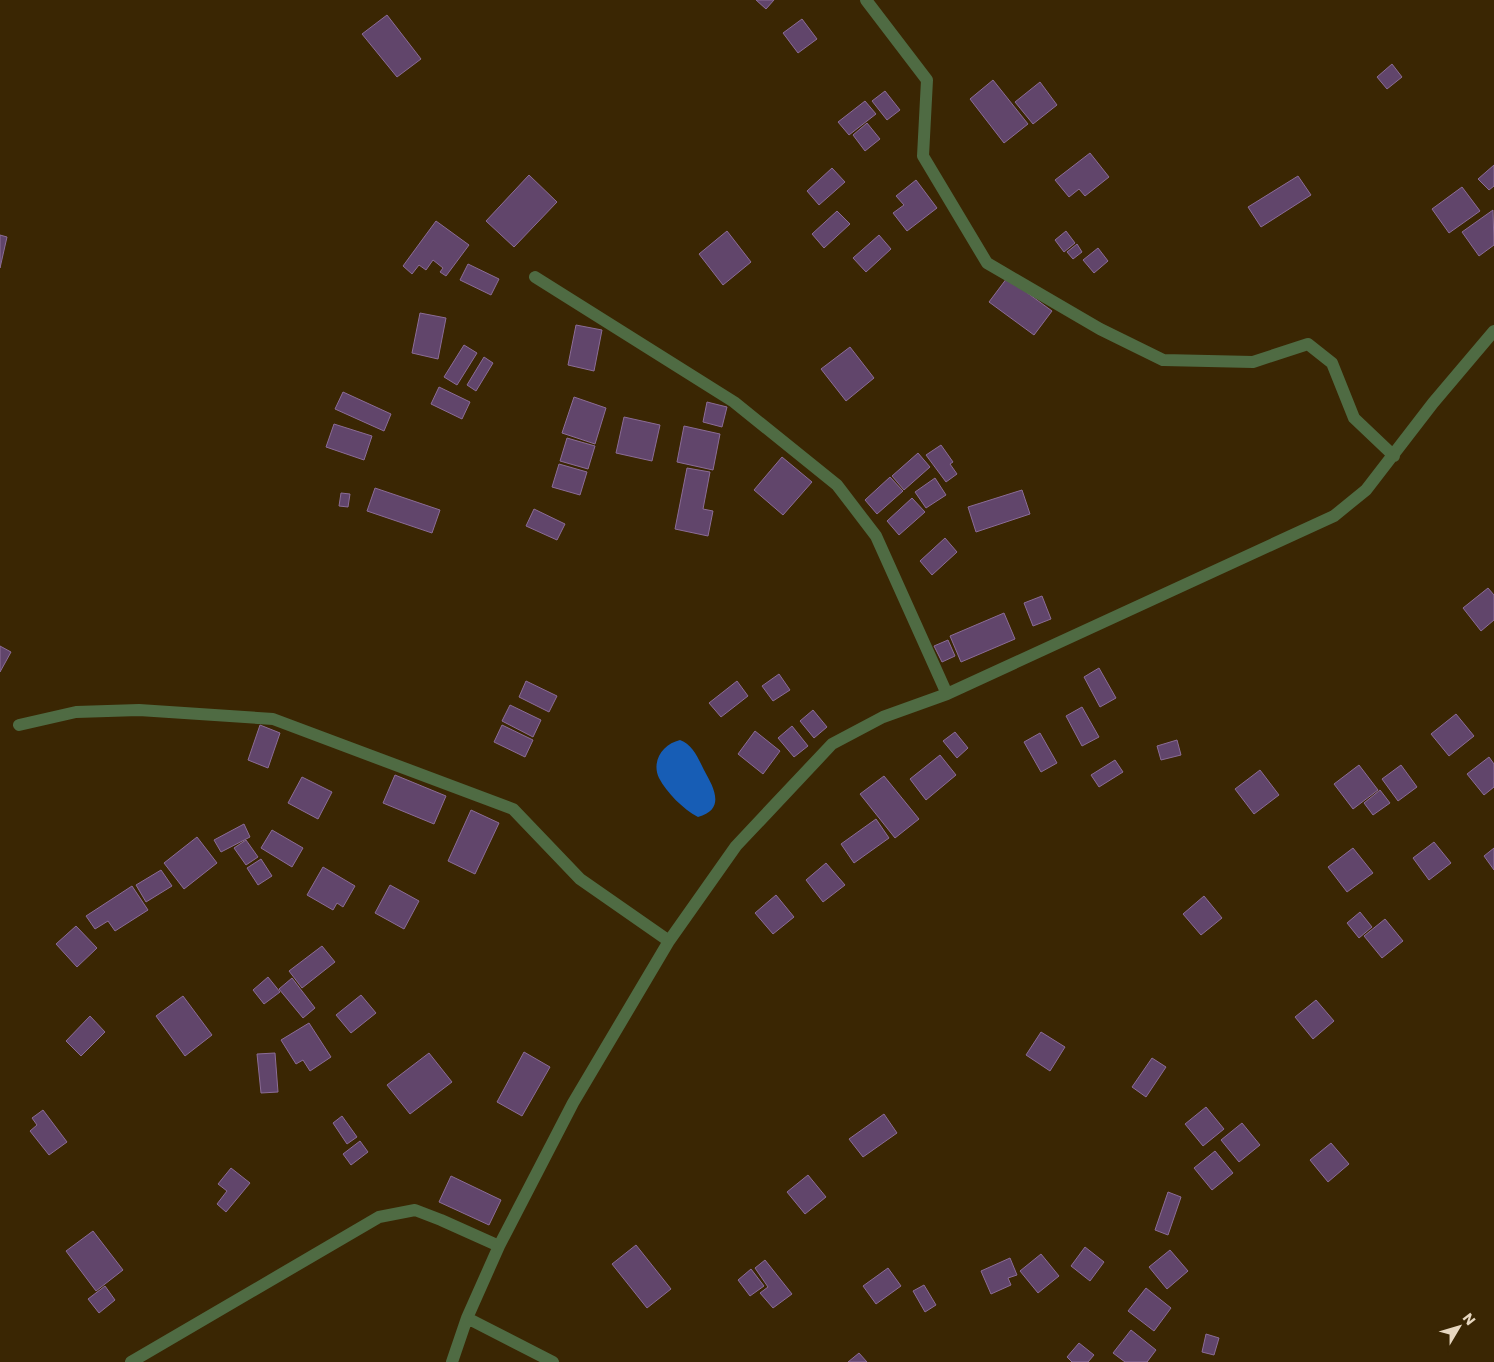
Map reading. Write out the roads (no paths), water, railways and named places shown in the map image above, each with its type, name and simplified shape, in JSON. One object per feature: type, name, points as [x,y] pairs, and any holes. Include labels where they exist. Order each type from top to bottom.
[{"type":"street","points":[[866,0],[927,80],[923,156],[987,263],[1100,330],[1163,360],[1253,362],[1308,344],[1332,362],[1354,418],[1394,456]]},
{"type":"street","points":[[535,277],[734,402],[837,485],[876,536],[947,694]]},
{"type":"street","points":[[452,1362],[467,1318],[499,1246],[573,1103],[668,941],[736,846],[832,744],[883,718],[947,694],[1334,516],[1366,490],[1433,403],[1494,331]]},
{"type":"street","points":[[19,725],[76,712],[140,710],[273,719],[513,809],[580,879],[668,941]]},
{"type":"street","points":[[131,1362],[379,1217],[414,1210],[499,1246]]},
{"type":"street","points":[[467,1318],[552,1362]]},
{"type":"water","points":[[680,740],[685,742],[695,752],[714,791],[715,803],[712,809],[698,817],[687,810],[671,795],[662,784],[657,772],[660,754],[668,745]]}]
